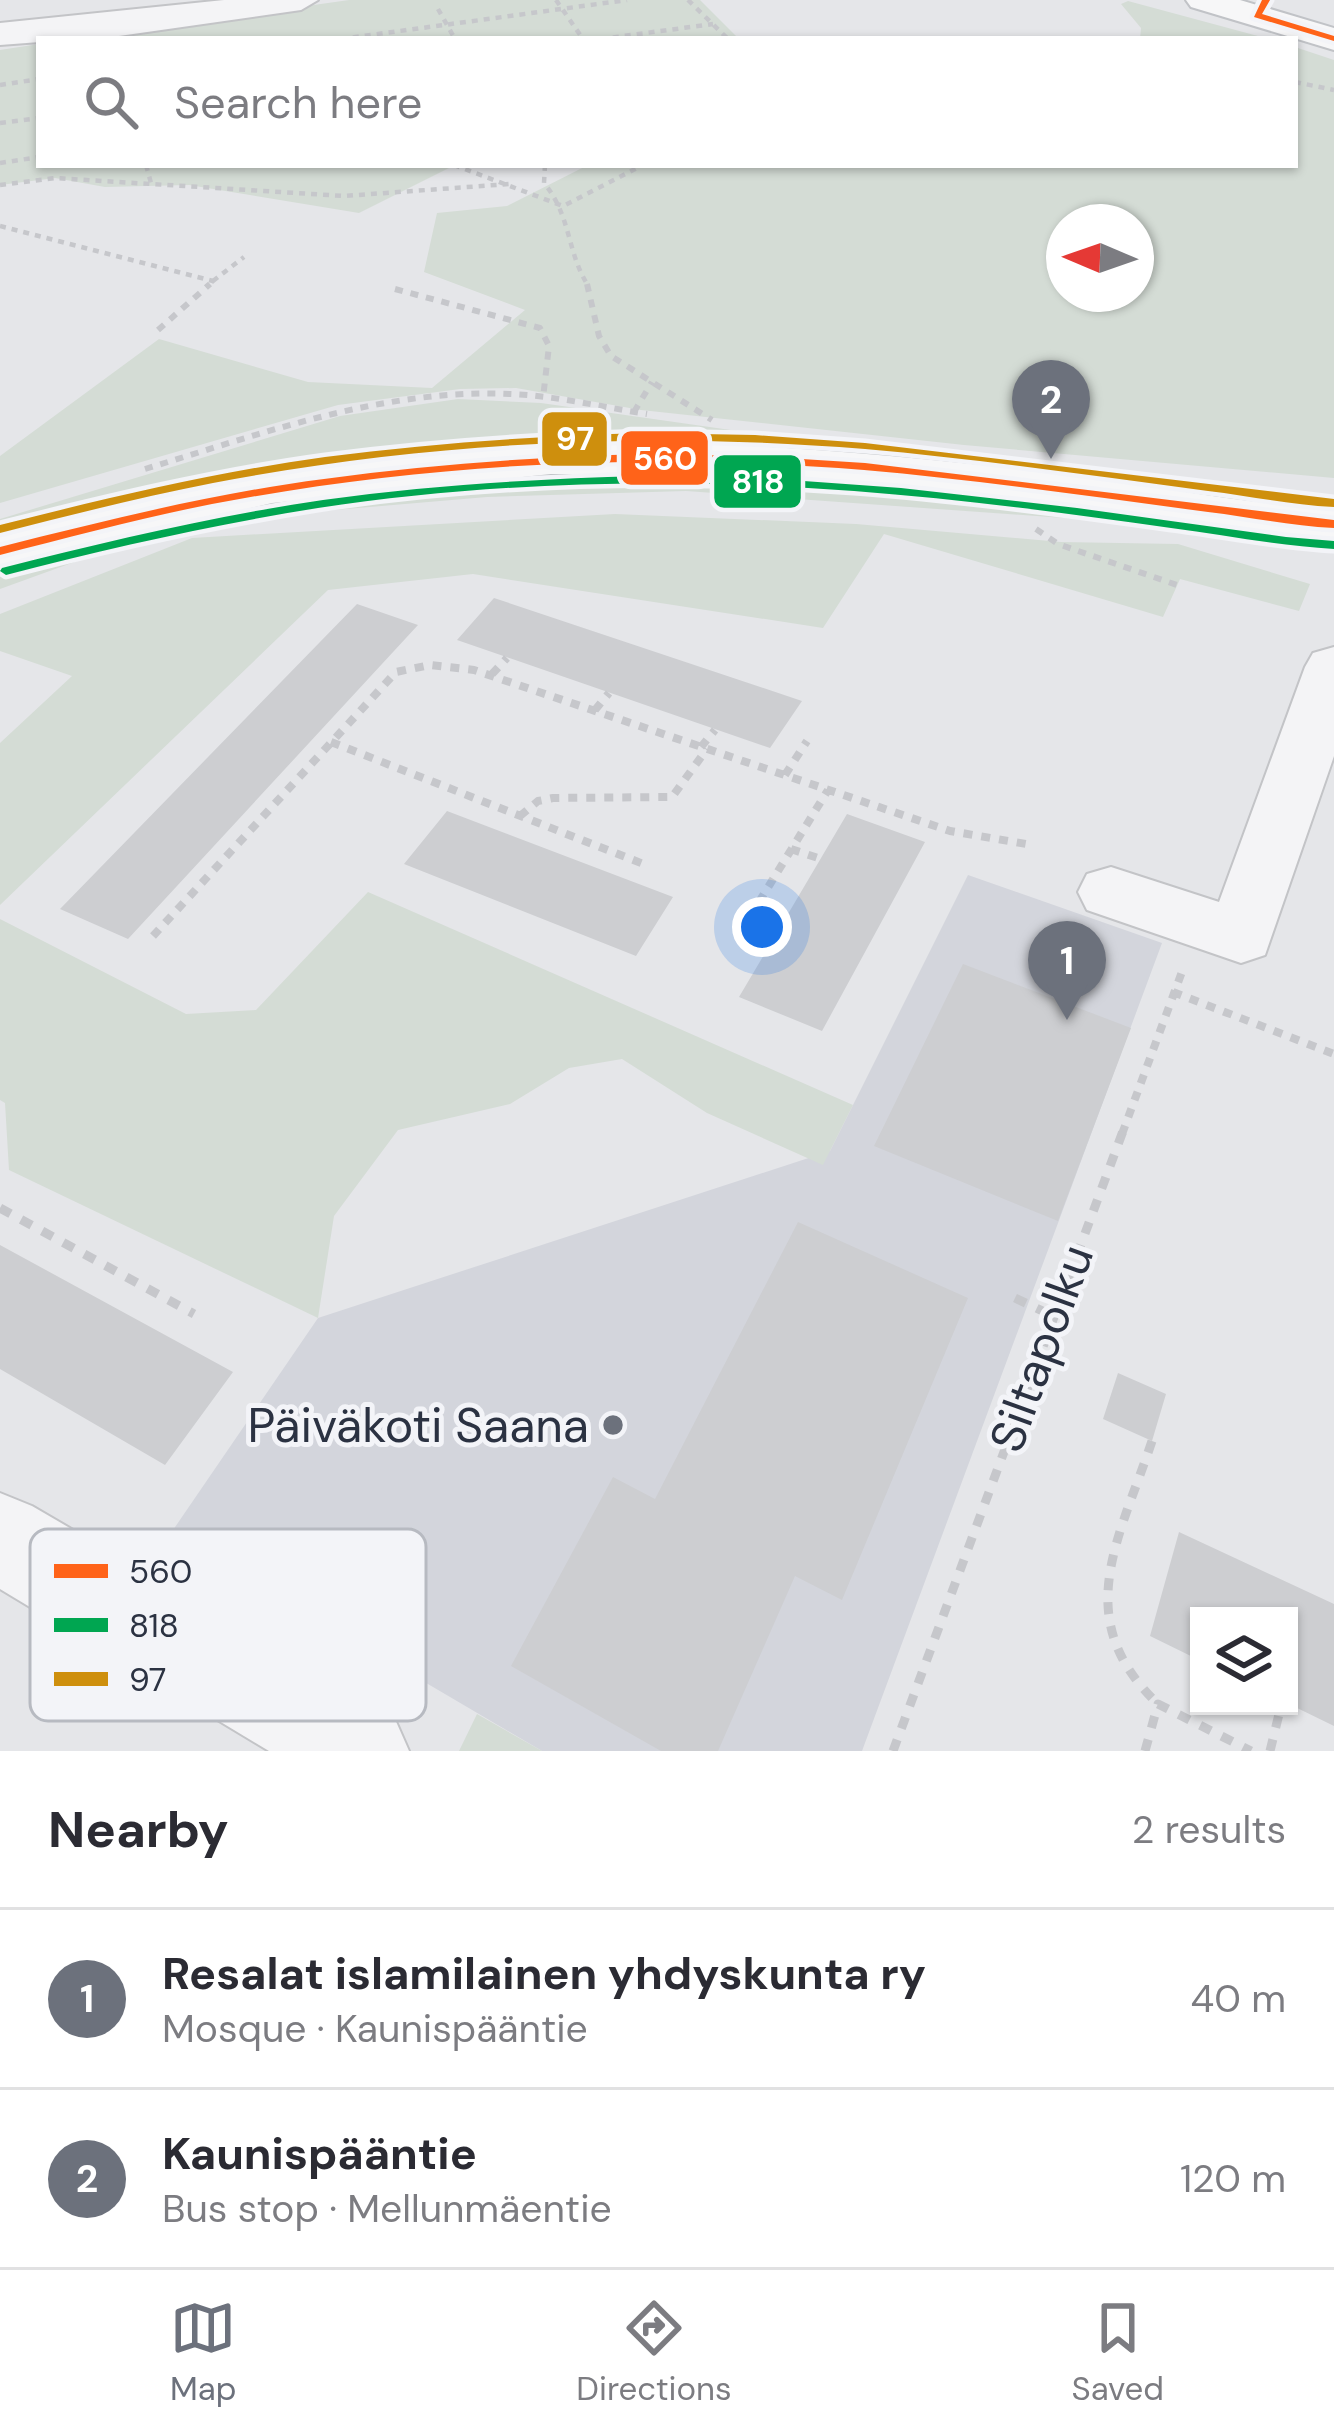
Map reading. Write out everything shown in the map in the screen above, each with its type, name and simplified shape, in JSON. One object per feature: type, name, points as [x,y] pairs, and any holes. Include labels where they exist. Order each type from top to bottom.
[{"type":"main road","points":[[1203,0],[1274,4],[1334,21]]},
{"type":"main road","points":[[1274,4],[1334,39]]},
{"type":"main road","points":[[0,551],[122,517],[329,479],[580,457],[808,463],[1218,509],[1281,523],[1334,524]]},
{"type":"main road","points":[[1218,509],[1334,503]]},
{"type":"street","points":[[0,34],[122,32],[301,0]]},
{"type":"street","points":[[1111,892],[1241,936],[1334,667]]},
{"type":"street","points":[[306,1721],[360,1751]]},
{"type":"path","points":[[556,0],[582,36]]},
{"type":"path","points":[[364,36],[627,0]]},
{"type":"path","points":[[688,0],[725,36]]},
{"type":"path","points":[[438,9],[452,36]]},
{"type":"path","points":[[623,36],[713,24]]},
{"type":"path","points":[[0,85],[36,79]]},
{"type":"path","points":[[1298,83],[1334,90]]},
{"type":"path","points":[[0,122],[36,118]]},
{"type":"path","points":[[0,163],[36,157]]},
{"type":"path","points":[[147,168],[151,183]]},
{"type":"path","points":[[463,168],[563,206],[637,168]]},
{"type":"path","points":[[533,168],[563,206],[577,269],[592,292],[599,336],[611,356],[720,424],[698,422]]},
{"type":"path","points":[[544,183],[545,168]]},
{"type":"path","points":[[0,185],[55,178],[344,196],[509,184]]},
{"type":"path","points":[[0,226],[213,281]]},
{"type":"path","points":[[158,330],[244,257]]},
{"type":"path","points":[[395,290],[540,328],[549,346],[543,398]]},
{"type":"path","points":[[633,412],[652,382]]},
{"type":"path","points":[[135,472],[324,415],[456,396],[543,398],[655,416]]},
{"type":"path","points":[[1035,529],[1058,544],[1177,585]]},
{"type":"path","points":[[492,675],[507,658]]},
{"type":"path","points":[[153,937],[403,668],[452,666],[492,675],[950,831],[1033,845]]},
{"type":"path","points":[[594,710],[609,693]]},
{"type":"path","points":[[520,816],[538,801],[553,798],[672,797],[716,730]]},
{"type":"path","points":[[785,775],[806,741]]},
{"type":"path","points":[[332,742],[646,865]]},
{"type":"path","points":[[768,947],[738,936],[828,790]]},
{"type":"path","points":[[791,849],[821,859]]},
{"type":"path","name":"Siltapolku","points":[[892,1751],[1186,961]]},
{"type":"path","points":[[1173,992],[1334,1054]]},
{"type":"path","points":[[0,1208],[194,1314]]},
{"type":"path","points":[[1015,1298],[1053,1316]]},
{"type":"path","points":[[1152,1442],[1104,1597],[1107,1631],[1122,1667],[1158,1704],[1251,1751]]},
{"type":"path","points":[[1145,1751],[1158,1704]]},
{"type":"path","points":[[1270,1751],[1279,1715]]},
{"type":"shaded area","points":[[349,0],[700,0],[736,36],[96,36]]},
{"type":"shaded area","points":[[1128,1],[1258,36],[1140,36],[1141,28],[1121,4]]},
{"type":"shaded area","points":[[36,44],[36,168],[449,168],[359,213],[189,185],[105,187],[55,178],[0,185],[0,50]]},
{"type":"shaded area","points":[[1298,48],[1334,60],[1334,478],[641,410],[516,388],[460,389],[338,405],[0,503],[0,456],[159,339],[308,382],[432,388],[525,310],[424,272],[437,213],[507,206],[582,168],[1298,168]]},
{"type":"shaded area","points":[[458,399],[541,403],[766,435],[762,440],[566,440],[378,454],[191,484],[0,528],[0,519],[340,416]]},
{"type":"shaded area","points":[[695,472],[893,486],[1189,522],[1189,527],[686,491],[487,497],[182,523],[0,589],[0,567],[216,513],[339,492],[343,500],[500,482],[563,483],[570,473]]},
{"type":"shaded area","points":[[615,514],[856,524],[1061,542],[1178,544],[1310,584],[1299,611],[1180,579],[1163,617],[884,534],[823,628],[473,574],[328,590],[0,905],[0,743],[72,676],[0,651],[0,614],[192,538]]},
{"type":"shaded area","name":"Päiväkoti Saana","points":[[968,875],[1162,943],[862,1751],[542,1751],[426,1683],[426,1529],[174,1529],[318,1318],[830,1151]]},
{"type":"shaded area","points":[[368,892],[853,1105],[823,1165],[707,1113],[622,1059],[569,1068],[510,1104],[398,1130],[334,1216],[318,1318],[9,1170],[5,1103],[0,1100],[0,919],[186,1014],[256,1010]]},
{"type":"shaded area","points":[[477,1714],[542,1751],[459,1751]]},
{"type":"building","points":[[494,598],[802,701],[770,748],[457,640]]},
{"type":"building","points":[[357,604],[418,625],[128,939],[60,909]]},
{"type":"building","points":[[447,811],[673,897],[636,956],[404,864]]},
{"type":"building","points":[[847,814],[925,842],[822,1031],[739,997]]},
{"type":"building","points":[[963,964],[1131,1028],[1058,1221],[874,1146]]},
{"type":"building","points":[[798,1222],[968,1298],[842,1600],[795,1576],[718,1751],[661,1751],[511,1666],[613,1477],[655,1499]]},
{"type":"building","points":[[0,1245],[233,1372],[165,1465],[0,1369]]},
{"type":"building","points":[[1118,1373],[1166,1394],[1152,1441],[1103,1419]]},
{"type":"building","points":[[1179,1532],[1334,1604],[1334,1726],[1298,1708],[1298,1607],[1190,1607],[1190,1656],[1150,1636]]},
{"type":"transit line","name":"560","points":[[1266,0],[1257,15],[1334,39]]},
{"type":"transit line","name":"97","points":[[0,529],[213,479],[320,461],[428,448],[646,437],[865,446],[1334,503]]},
{"type":"transit line","name":"560","points":[[0,551],[213,501],[320,483],[428,469],[646,458],[865,467],[1334,524]]},
{"type":"transit line","name":"818","points":[[6,571],[111,544],[321,504],[427,491],[641,479],[901,492],[1334,545]]},
{"type":"place","name":"Kaunispääntie","points":[[1051,459]]},
{"type":"place","name":"Resalat islamilainen yhdyskunta ry","points":[[1067,1020]]},
{"type":"place","name":"Päiväkoti Saana","points":[[613,1425]]}]
